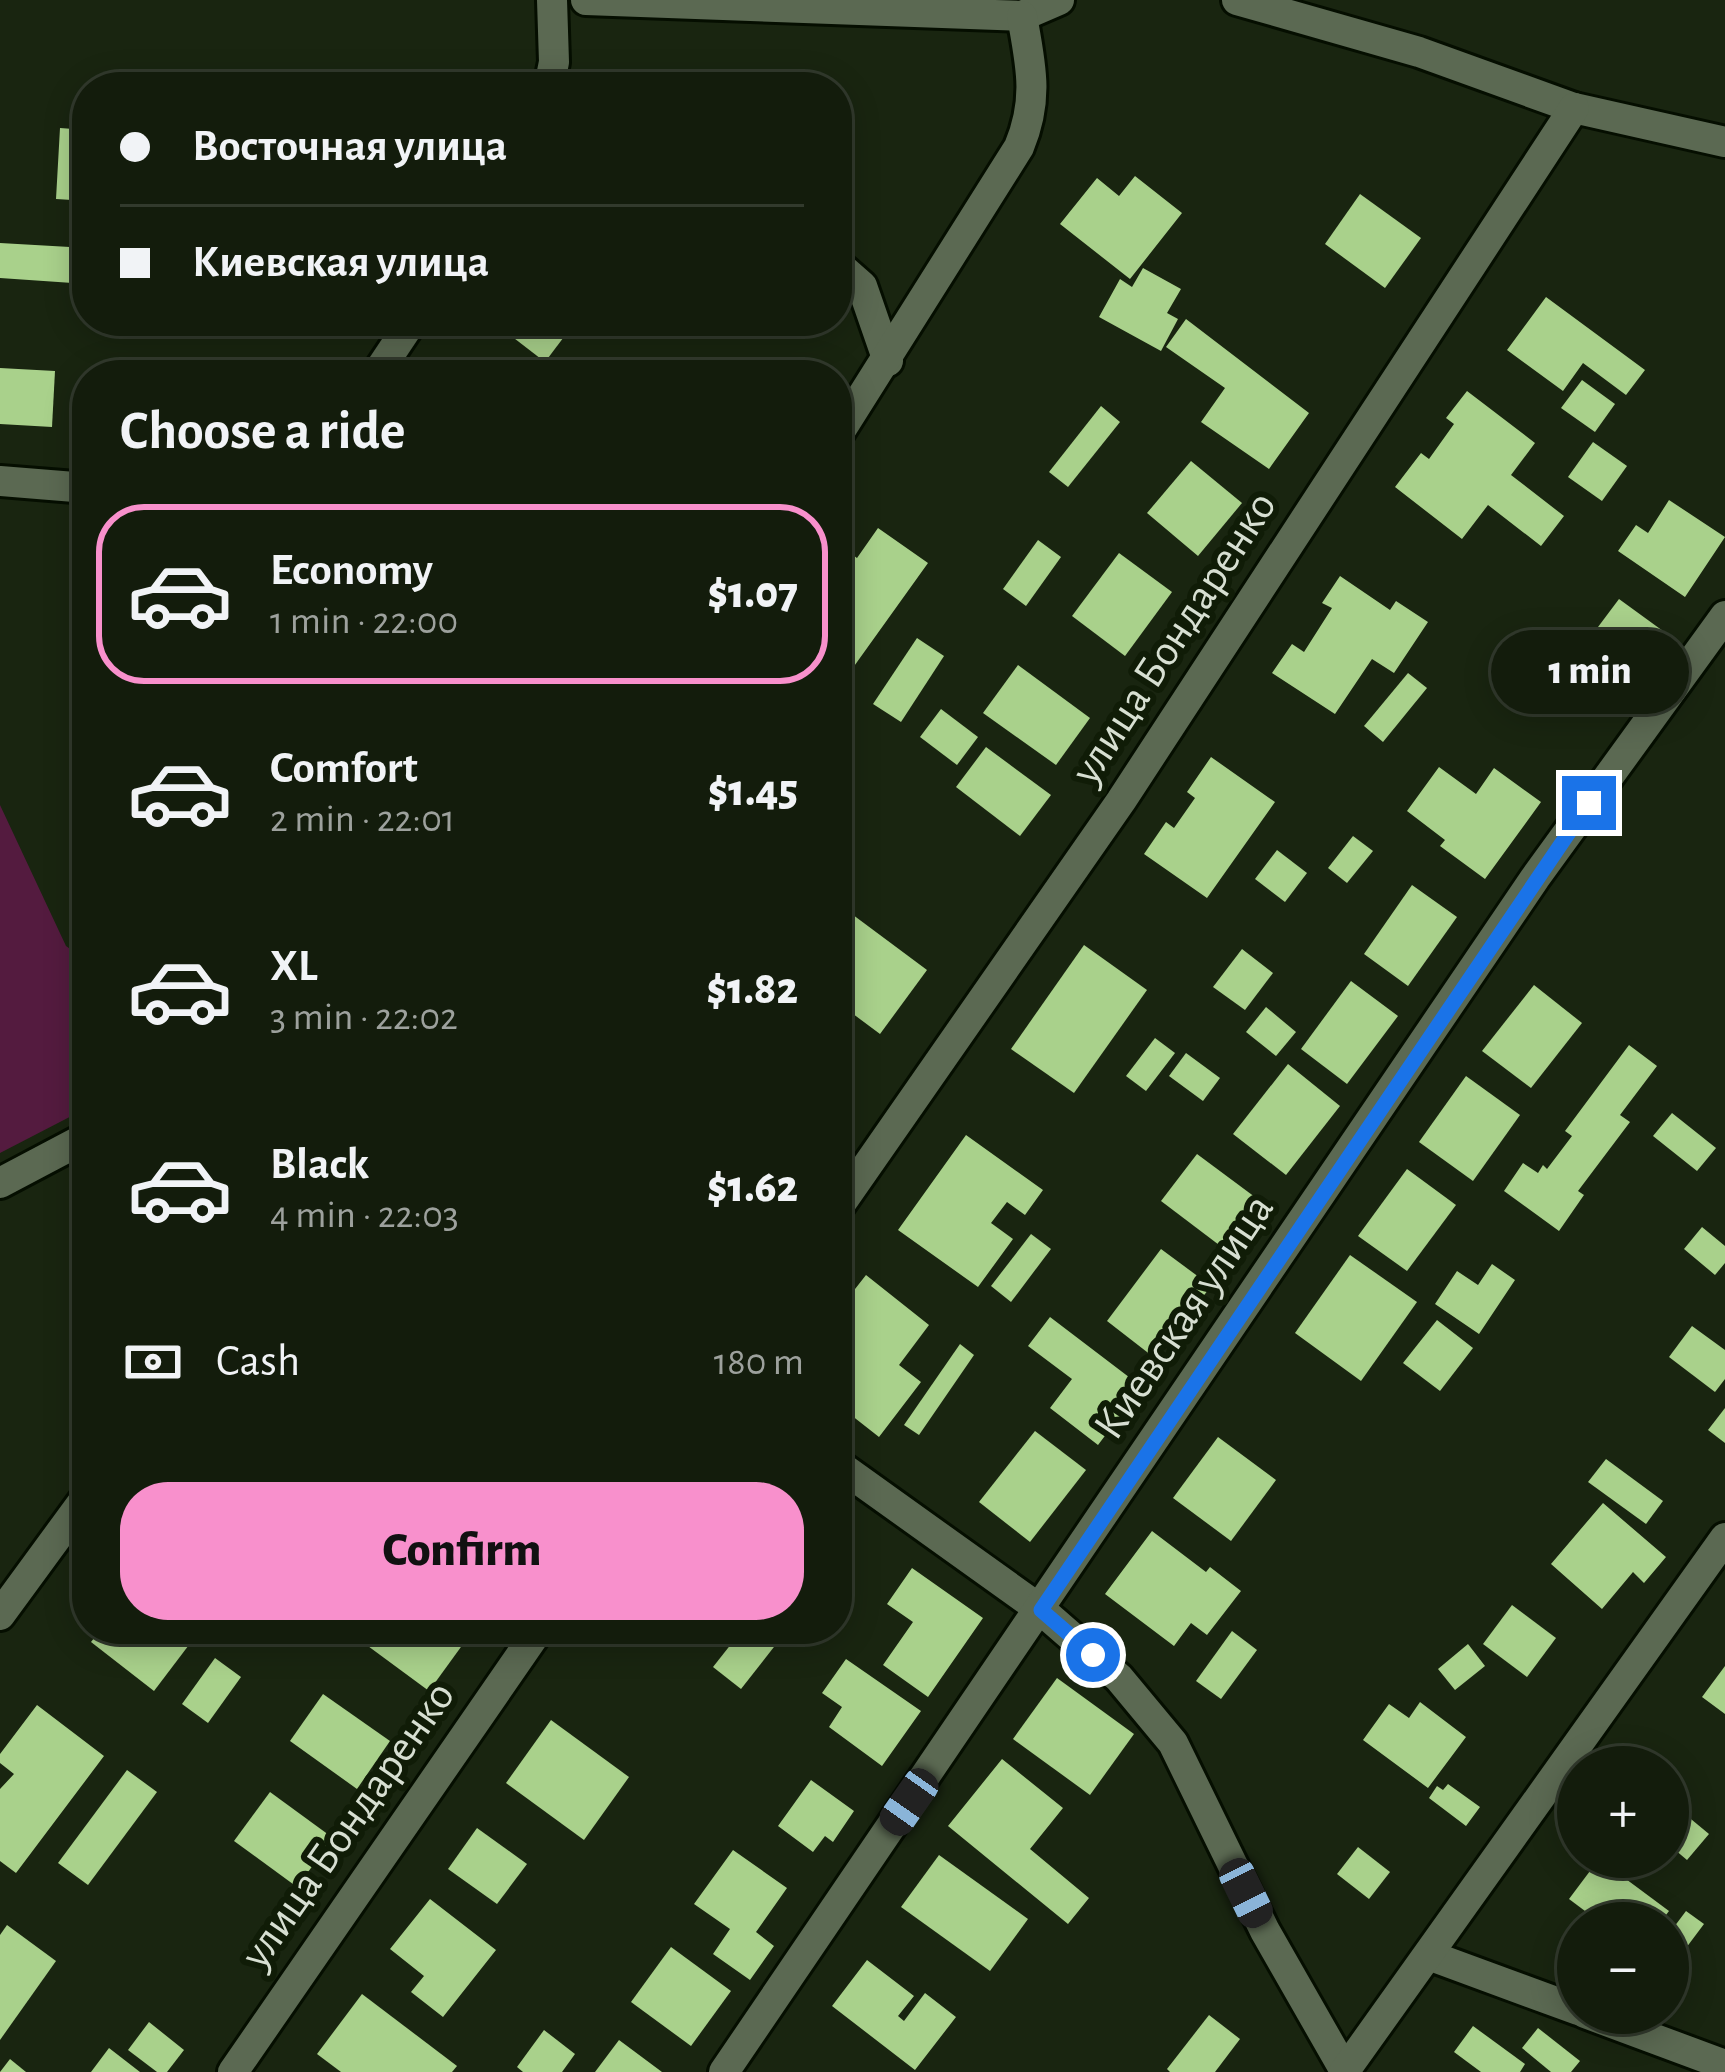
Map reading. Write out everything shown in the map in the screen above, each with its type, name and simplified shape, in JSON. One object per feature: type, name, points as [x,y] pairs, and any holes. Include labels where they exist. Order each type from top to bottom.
[{"type":"street","points":[[552,0],[552,72]]},
{"type":"street","points":[[586,0],[1022,16],[1059,0]]},
{"type":"street","points":[[1237,0],[1419,52],[1574,108],[1725,142]]},
{"type":"street","points":[[852,414],[1019,146],[1033,115],[1033,78],[1022,16]]},
{"type":"street","name":"улица Бондаренко","points":[[852,1187],[1121,801],[1574,108]]},
{"type":"street","points":[[852,277],[862,286],[888,361]]},
{"type":"street","points":[[0,481],[72,487]]},
{"type":"street","name":"Киевская улица","points":[[724,2072],[1535,878],[1725,616]]},
{"type":"street","points":[[0,1184],[72,1145]]},
{"type":"street","points":[[852,1476],[1041,1610],[1118,1678],[1173,1743],[1264,1931],[1345,2072],[1725,1538]]},
{"type":"street","points":[[0,1615],[72,1517]]},
{"type":"street","name":"улица Бондаренко","points":[[233,2072],[529,1644]]},
{"type":"street","points":[[1431,1956],[1557,2003]]},
{"type":"street","points":[[1641,2034],[1725,2065]]},
{"type":"shaded area","points":[[0,805],[72,950],[72,1116],[0,1153]]},
{"type":"building","points":[[60,128],[72,129],[72,200],[56,199]]},
{"type":"building","points":[[1135,176],[1182,213],[1130,279],[1060,224],[1097,178],[1119,196]]},
{"type":"building","points":[[1360,194],[1421,238],[1385,288],[1325,244]]},
{"type":"building","points":[[72,200],[72,283],[0,278],[0,243],[70,247]]},
{"type":"building","points":[[1143,268],[1181,289],[1167,313],[1178,319],[1161,351],[1099,317],[1120,279],[1132,287]]},
{"type":"building","points":[[1546,297],[1645,370],[1626,395],[1583,363],[1563,391],[1507,350]]},
{"type":"building","points":[[1186,319],[1309,413],[1269,469],[1201,422],[1225,388],[1166,347]]},
{"type":"building","points":[[511,336],[565,336],[542,360]]},
{"type":"building","points":[[0,368],[55,371],[52,427],[0,424]]},
{"type":"building","points":[[1582,380],[1615,404],[1595,432],[1561,408]]},
{"type":"building","points":[[1467,391],[1535,443],[1511,475],[1564,516],[1541,546],[1488,505],[1462,539],[1395,487],[1421,453],[1429,459],[1454,424],[1446,418]]},
{"type":"building","points":[[1101,406],[1120,422],[1068,487],[1049,472]]},
{"type":"building","points":[[1593,442],[1627,466],[1602,501],[1568,477]]},
{"type":"building","points":[[1191,461],[1242,503],[1198,556],[1147,513]]},
{"type":"building","points":[[1669,500],[1725,537],[1685,597],[1618,551],[1636,525],[1648,533]]},
{"type":"building","points":[[878,528],[928,563],[852,669],[852,554],[857,558]]},
{"type":"building","points":[[1038,540],[1061,557],[1026,606],[1003,589]]},
{"type":"building","points":[[1119,553],[1172,592],[1125,656],[1072,616]]},
{"type":"building","points":[[1340,576],[1390,610],[1396,601],[1428,622],[1394,673],[1372,659],[1335,714],[1272,673],[1292,644],[1304,652],[1332,608],[1322,603]]},
{"type":"building","points":[[1619,599],[1663,631],[1616,695],[1571,663]]},
{"type":"building","points":[[917,638],[944,656],[901,722],[873,704]]},
{"type":"building","points":[[1018,665],[1090,718],[1056,765],[983,713]]},
{"type":"building","points":[[1408,673],[1427,688],[1383,742],[1364,726]]},
{"type":"building","points":[[941,709],[978,737],[957,765],[920,737]]},
{"type":"building","points":[[986,747],[1051,795],[1020,836],[956,787]]},
{"type":"building","points":[[1211,757],[1275,802],[1207,898],[1144,854],[1166,822],[1174,828],[1195,798],[1187,792]]},
{"type":"building","points":[[1439,767],[1476,794],[1494,768],[1541,802],[1485,879],[1440,846],[1445,840],[1407,811]]},
{"type":"building","points":[[1353,836],[1373,851],[1347,883],[1328,868]]},
{"type":"building","points":[[1277,850],[1307,873],[1285,902],[1255,879]]},
{"type":"building","points":[[1412,885],[1457,917],[1408,986],[1364,954]]},
{"type":"building","points":[[852,914],[927,970],[880,1034],[852,1013]]},
{"type":"building","points":[[1084,945],[1147,990],[1074,1093],[1011,1049]]},
{"type":"building","points":[[1242,949],[1273,973],[1245,1010],[1213,987]]},
{"type":"building","points":[[1351,981],[1398,1016],[1347,1084],[1301,1049]]},
{"type":"building","points":[[1534,985],[1582,1023],[1531,1088],[1482,1051]]},
{"type":"building","points":[[1266,1007],[1296,1032],[1276,1056],[1246,1032]]},
{"type":"building","points":[[1155,1038],[1175,1053],[1146,1091],[1126,1076]]},
{"type":"building","points":[[1629,1045],[1657,1066],[1620,1115],[1630,1122],[1578,1191],[1584,1195],[1559,1231],[1504,1191],[1523,1163],[1538,1173],[1543,1165],[1547,1169],[1572,1136],[1565,1131]]},
{"type":"building","points":[[1186,1053],[1220,1078],[1203,1101],[1169,1076]]},
{"type":"building","points":[[1288,1064],[1340,1106],[1286,1175],[1233,1134]]},
{"type":"building","points":[[1466,1076],[1520,1115],[1473,1181],[1419,1142]]},
{"type":"building","points":[[1672,1113],[1716,1148],[1697,1171],[1653,1136]]},
{"type":"building","points":[[966,1135],[1043,1190],[1025,1215],[1007,1202],[991,1223],[1013,1239],[978,1287],[898,1230]]},
{"type":"building","points":[[1197,1154],[1267,1206],[1231,1254],[1161,1201]]},
{"type":"building","points":[[1407,1169],[1456,1205],[1407,1271],[1358,1236]]},
{"type":"building","points":[[1702,1227],[1725,1246],[1725,1263],[1715,1275],[1684,1249]]},
{"type":"building","points":[[1031,1234],[1051,1249],[1011,1302],[991,1286]]},
{"type":"building","points":[[1161,1249],[1211,1286],[1156,1359],[1107,1321]]},
{"type":"building","points":[[1350,1255],[1417,1302],[1361,1381],[1295,1333]]},
{"type":"building","points":[[1492,1264],[1515,1280],[1479,1334],[1435,1304],[1457,1271],[1478,1285]]},
{"type":"building","points":[[866,1275],[929,1325],[899,1365],[921,1382],[879,1437],[852,1416],[852,1293]]},
{"type":"building","points":[[1050,1317],[1142,1387],[1098,1445],[1050,1408],[1072,1379],[1028,1346]]},
{"type":"building","points":[[1437,1320],[1473,1348],[1440,1391],[1403,1363]]},
{"type":"building","points":[[1692,1326],[1725,1350],[1725,1379],[1715,1392],[1669,1357]]},
{"type":"building","points":[[960,1344],[974,1355],[919,1435],[904,1425]]},
{"type":"building","points":[[1725,1408],[1725,1443],[1708,1430]]},
{"type":"building","points":[[1035,1431],[1086,1470],[1030,1542],[979,1502]]},
{"type":"building","points":[[1218,1437],[1276,1480],[1231,1541],[1173,1498]]},
{"type":"building","points":[[1606,1459],[1663,1501],[1646,1524],[1588,1482]]},
{"type":"building","points":[[1603,1503],[1666,1557],[1644,1583],[1633,1572],[1602,1609],[1551,1564]]},
{"type":"building","points":[[1152,1531],[1206,1572],[1210,1567],[1241,1591],[1207,1635],[1191,1623],[1174,1646],[1105,1594]]},
{"type":"building","points":[[912,1568],[983,1618],[928,1697],[883,1665],[913,1622],[887,1604]]},
{"type":"building","points":[[1512,1605],[1556,1638],[1527,1677],[1483,1644]]},
{"type":"building","points":[[1232,1631],[1257,1650],[1221,1699],[1196,1681]]},
{"type":"building","points":[[94,1644],[190,1644],[154,1691]]},
{"type":"building","points":[[365,1644],[463,1644],[429,1691]]},
{"type":"building","points":[[731,1644],[776,1644],[741,1689],[713,1667]]},
{"type":"building","points":[[1468,1644],[1485,1666],[1455,1690],[1438,1669]]},
{"type":"building","points":[[215,1658],[241,1677],[208,1723],[182,1704]]},
{"type":"building","points":[[846,1659],[921,1711],[882,1766],[829,1727],[842,1707],[822,1693]]},
{"type":"building","points":[[1725,1666],[1725,1714],[1702,1697]]},
{"type":"building","points":[[1057,1678],[1134,1734],[1090,1795],[1013,1739]]},
{"type":"building","points":[[323,1694],[390,1741],[357,1789],[290,1741]]},
{"type":"building","points":[[1420,1702],[1466,1737],[1428,1788],[1363,1740],[1389,1704],[1409,1718]]},
{"type":"building","points":[[37,1705],[104,1756],[16,1873],[0,1861],[0,1789],[14,1774],[0,1763],[0,1754]]},
{"type":"building","points":[[551,1720],[629,1777],[584,1840],[506,1783]]},
{"type":"building","points":[[1002,1759],[1063,1808],[1030,1849],[1089,1898],[1068,1924],[948,1826]]},
{"type":"building","points":[[127,1770],[157,1792],[88,1885],[58,1863]]},
{"type":"building","points":[[811,1780],[854,1811],[833,1842],[825,1836],[813,1852],[778,1826]]},
{"type":"building","points":[[1448,1784],[1480,1807],[1466,1826],[1429,1798],[1437,1786],[1443,1790]]},
{"type":"building","points":[[270,1792],[333,1838],[297,1887],[234,1841]]},
{"type":"building","points":[[1689,1817],[1709,1834],[1689,1858]]},
{"type":"building","points":[[477,1828],[527,1864],[497,1904],[448,1869]]},
{"type":"building","points":[[1358,1847],[1390,1872],[1369,1899],[1337,1874]]},
{"type":"building","points":[[733,1850],[787,1888],[756,1932],[774,1946],[750,1980],[713,1954],[730,1929],[694,1904]]},
{"type":"building","points":[[939,1855],[1028,1919],[990,1971],[901,1907]]},
{"type":"building","points":[[1585,1878],[1625,1878],[1657,1902],[1573,1902],[1569,1899]]},
{"type":"building","points":[[430,1899],[496,1950],[443,2017],[411,1992],[424,1976],[390,1949]]},
{"type":"building","points":[[1689,1913],[1704,1924],[1689,1944]]},
{"type":"building","points":[[7,1925],[56,1961],[0,2040],[0,1935]]},
{"type":"building","points":[[671,1947],[731,1991],[691,2046],[631,2002]]},
{"type":"building","points":[[867,1960],[914,1996],[898,2016],[904,2021],[925,1993],[956,2017],[915,2070],[832,2006]]},
{"type":"building","points":[[362,1994],[457,2066],[452,2072],[341,2072],[317,2054]]},
{"type":"building","points":[[1209,2015],[1240,2039],[1215,2072],[1170,2072],[1167,2069]]},
{"type":"building","points":[[149,2022],[184,2050],[167,2072],[157,2072],[128,2050]]},
{"type":"building","points":[[1473,2026],[1525,2064],[1520,2072],[1481,2072],[1454,2052]]},
{"type":"building","points":[[1538,2028],[1580,2061],[1571,2072],[1551,2072],[1522,2048]]},
{"type":"building","points":[[544,2030],[575,2054],[562,2072],[523,2072],[517,2067]]},
{"type":"building","points":[[619,2040],[662,2072],[595,2072]]},
{"type":"building","points":[[109,2048],[140,2072],[91,2072]]},
{"type":"building","points":[[10,2059],[26,2072],[0,2072]]},
{"type":"route","points":[[1093,1655],[1041,1610],[1589,803]]}]
